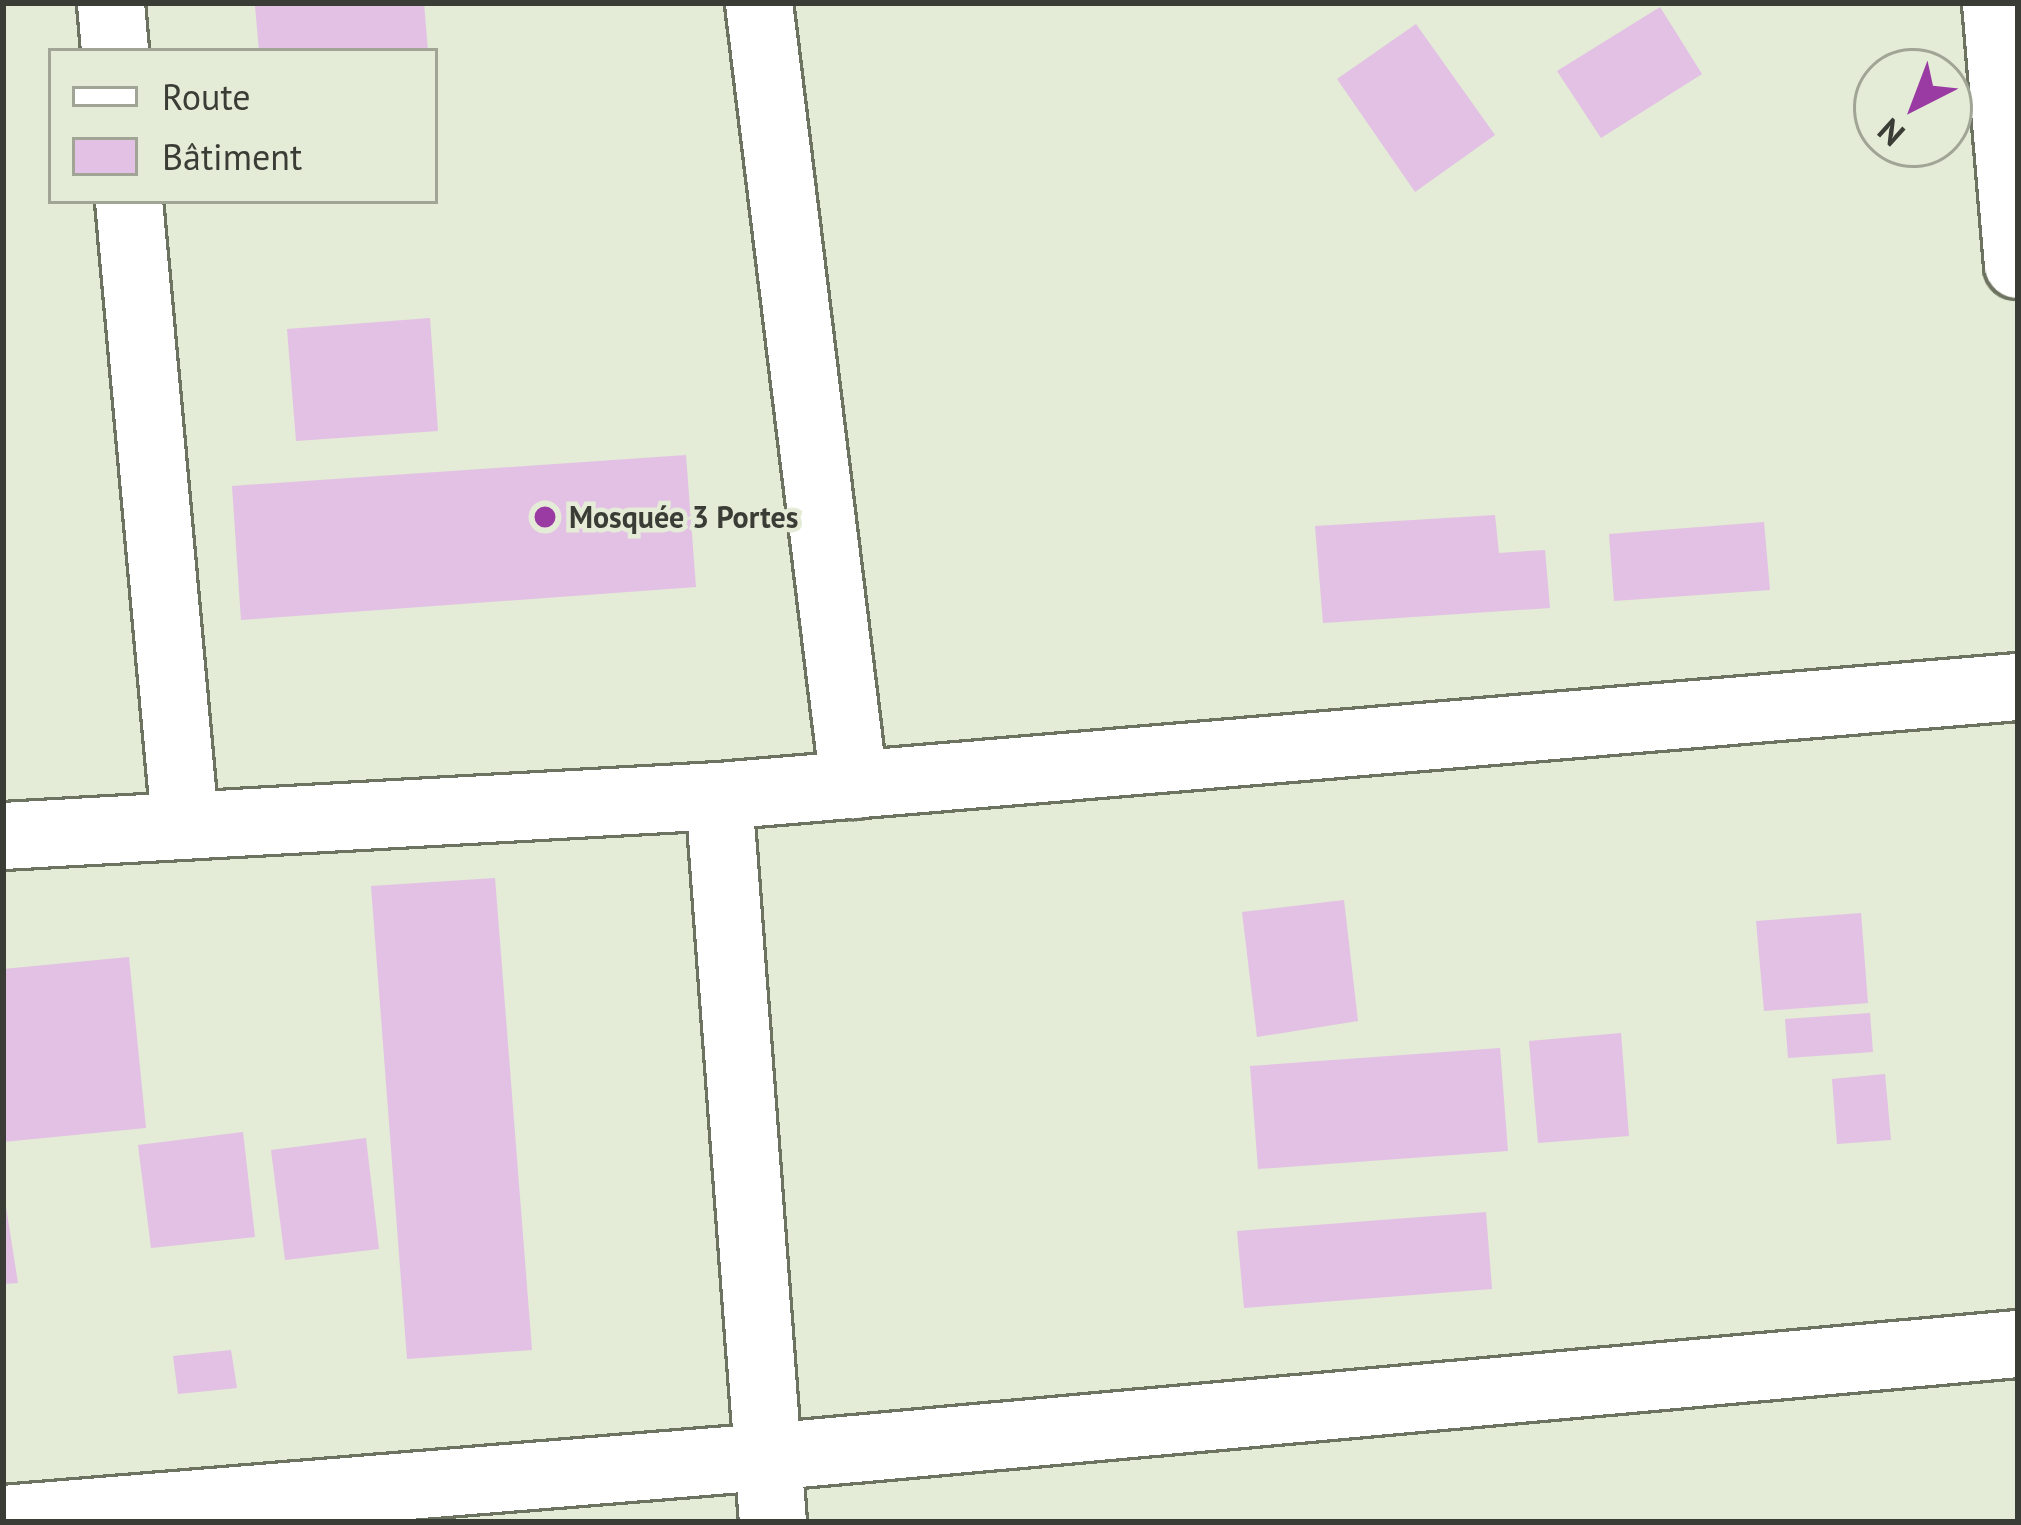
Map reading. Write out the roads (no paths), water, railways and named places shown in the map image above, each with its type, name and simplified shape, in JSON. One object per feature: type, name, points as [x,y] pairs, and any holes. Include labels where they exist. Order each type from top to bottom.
[{"type":"street","points":[[111,3],[116,48]]},
{"type":"street","points":[[759,3],[854,784]]},
{"type":"street","points":[[1996,3],[2018,266]]},
{"type":"street","points":[[129,204],[185,822]]},
{"type":"street","points":[[3,836],[185,822],[719,796],[2018,686]]},
{"type":"street","points":[[719,796],[773,1522]]},
{"type":"street","points":[[3,1519],[766,1457],[2018,1344]]},
{"type":"place","name":"Mosquée 3 Portes","points":[[545,517]]}]
